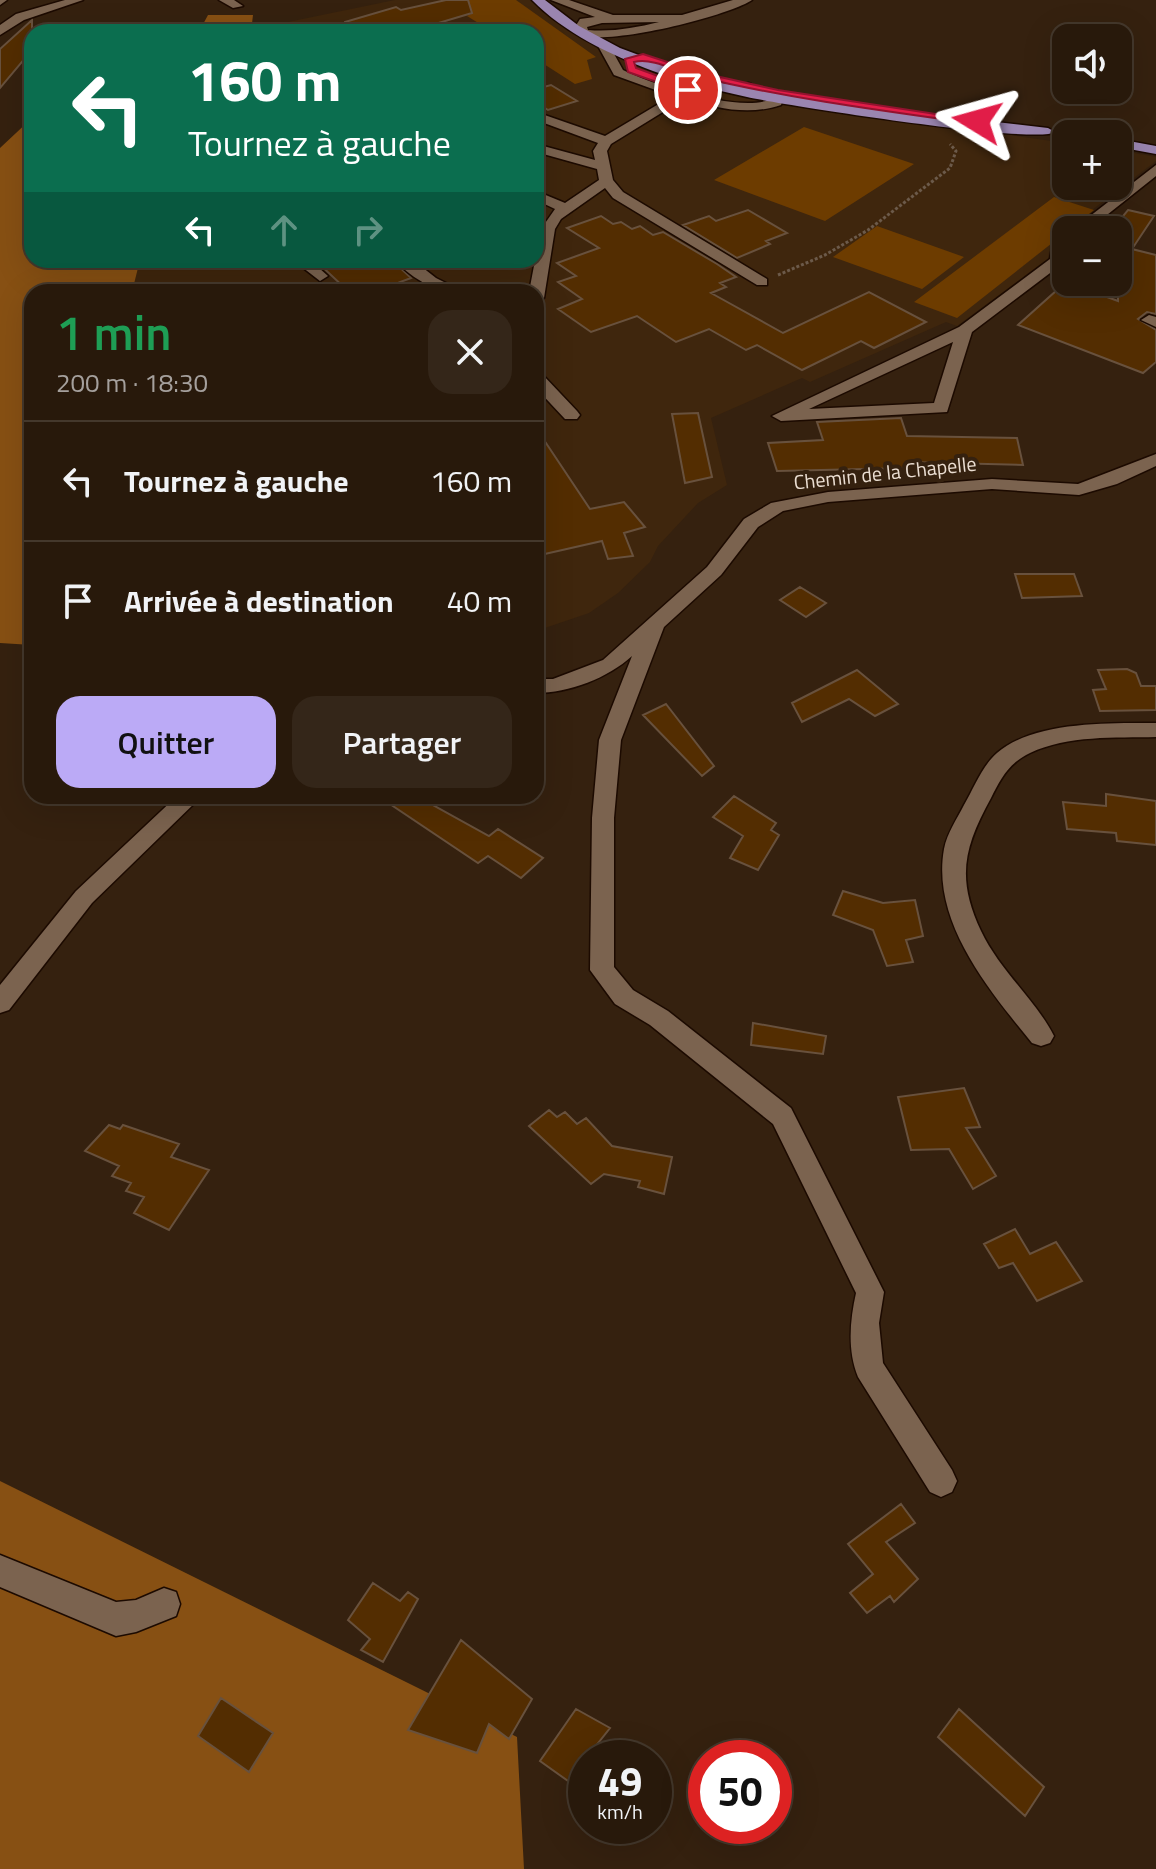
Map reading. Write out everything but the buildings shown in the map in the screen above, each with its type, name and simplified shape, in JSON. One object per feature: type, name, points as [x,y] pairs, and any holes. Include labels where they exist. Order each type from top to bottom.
[{"type":"main road","points":[[538,0],[637,58],[689,79],[770,103],[1048,132]]},
{"type":"main road","points":[[556,0],[583,28]]},
{"type":"main road","points":[[637,58],[749,87],[1052,133]]},
{"type":"main road","points":[[1132,146],[1156,150]]},
{"type":"street","points":[[0,31],[20,17],[77,0]]},
{"type":"street","points":[[556,0],[615,19]]},
{"type":"street","points":[[746,0],[607,42],[618,72],[684,94],[739,106],[770,103]]},
{"type":"street","points":[[583,28],[615,19],[679,18]]},
{"type":"street","points":[[637,58],[627,64],[631,70],[684,94]]},
{"type":"street","points":[[650,79],[770,103]]},
{"type":"street","points":[[749,87],[770,103]]},
{"type":"street","points":[[684,94],[606,141],[600,151],[605,174],[618,195],[762,282]]},
{"type":"street","points":[[544,119],[606,141]]},
{"type":"street","points":[[544,151],[605,174]]},
{"type":"street","points":[[1097,216],[1156,169]]},
{"type":"street","points":[[544,252],[548,229],[555,216],[605,174]]},
{"type":"street","points":[[544,199],[566,209]]},
{"type":"street","points":[[965,330],[941,408],[781,416],[965,330],[1052,265]]},
{"type":"street","points":[[310,268],[320,276]]},
{"type":"street","points":[[414,268],[438,284]]},
{"type":"street","points":[[544,386],[571,415]]},
{"type":"street","name":"Chemin de la Chapelle","points":[[544,686],[555,686],[610,665],[714,571],[751,523],[777,507],[828,497],[992,484],[1079,490],[1111,480],[1156,459]]},
{"type":"street","points":[[655,624],[610,740],[603,818],[602,970],[624,997],[659,1018],[782,1116],[870,1292],[864,1323],[869,1367],[941,1481]]},
{"type":"street","points":[[1041,1036],[999,984],[973,938],[960,903],[955,850],[963,829],[1005,757],[1041,742],[1090,733],[1156,730]]},
{"type":"street","points":[[0,1003],[84,897],[183,804]]},
{"type":"street","points":[[0,1571],[116,1619],[136,1616],[164,1604]]},
{"type":"path","points":[[762,282],[825,255],[868,230],[950,168],[956,151],[950,144]]},
{"type":"shaded area","points":[[395,0],[530,0],[595,47],[645,69],[696,85],[778,102],[1052,141],[1052,200],[1105,200],[1084,216],[1052,216],[1052,243],[1048,259],[957,326],[946,322],[810,382],[802,378],[711,418],[727,485],[698,503],[658,546],[650,562],[618,593],[589,613],[544,628],[544,284],[134,284],[138,268],[544,268],[544,24],[282,24]]},
{"type":"shaded area","points":[[447,0],[516,0],[596,57],[587,60],[592,79],[575,84],[544,64],[544,24],[480,24],[467,16],[471,14]]},
{"type":"shaded area","points":[[208,15],[253,15],[252,24],[203,24]]},
{"type":"shaded area","points":[[24,126],[24,268],[138,268],[134,284],[24,284],[24,644],[0,643],[0,148]]},
{"type":"shaded area","points":[[804,127],[914,164],[825,221],[714,180]]},
{"type":"shaded area","points":[[1132,153],[1156,157],[1156,161],[1132,179]]},
{"type":"shaded area","points":[[1052,198],[1094,210],[1086,216],[1052,216],[1052,243],[957,318],[914,302]]},
{"type":"shaded area","points":[[877,226],[964,257],[922,289],[833,257]]},
{"type":"shaded area","points":[[0,1481],[517,1737],[524,1869],[0,1869]]},
{"type":"route","points":[[688,90],[650,79],[631,70],[627,64],[631,59],[643,57],[696,74],[778,93],[977,121]]}]
